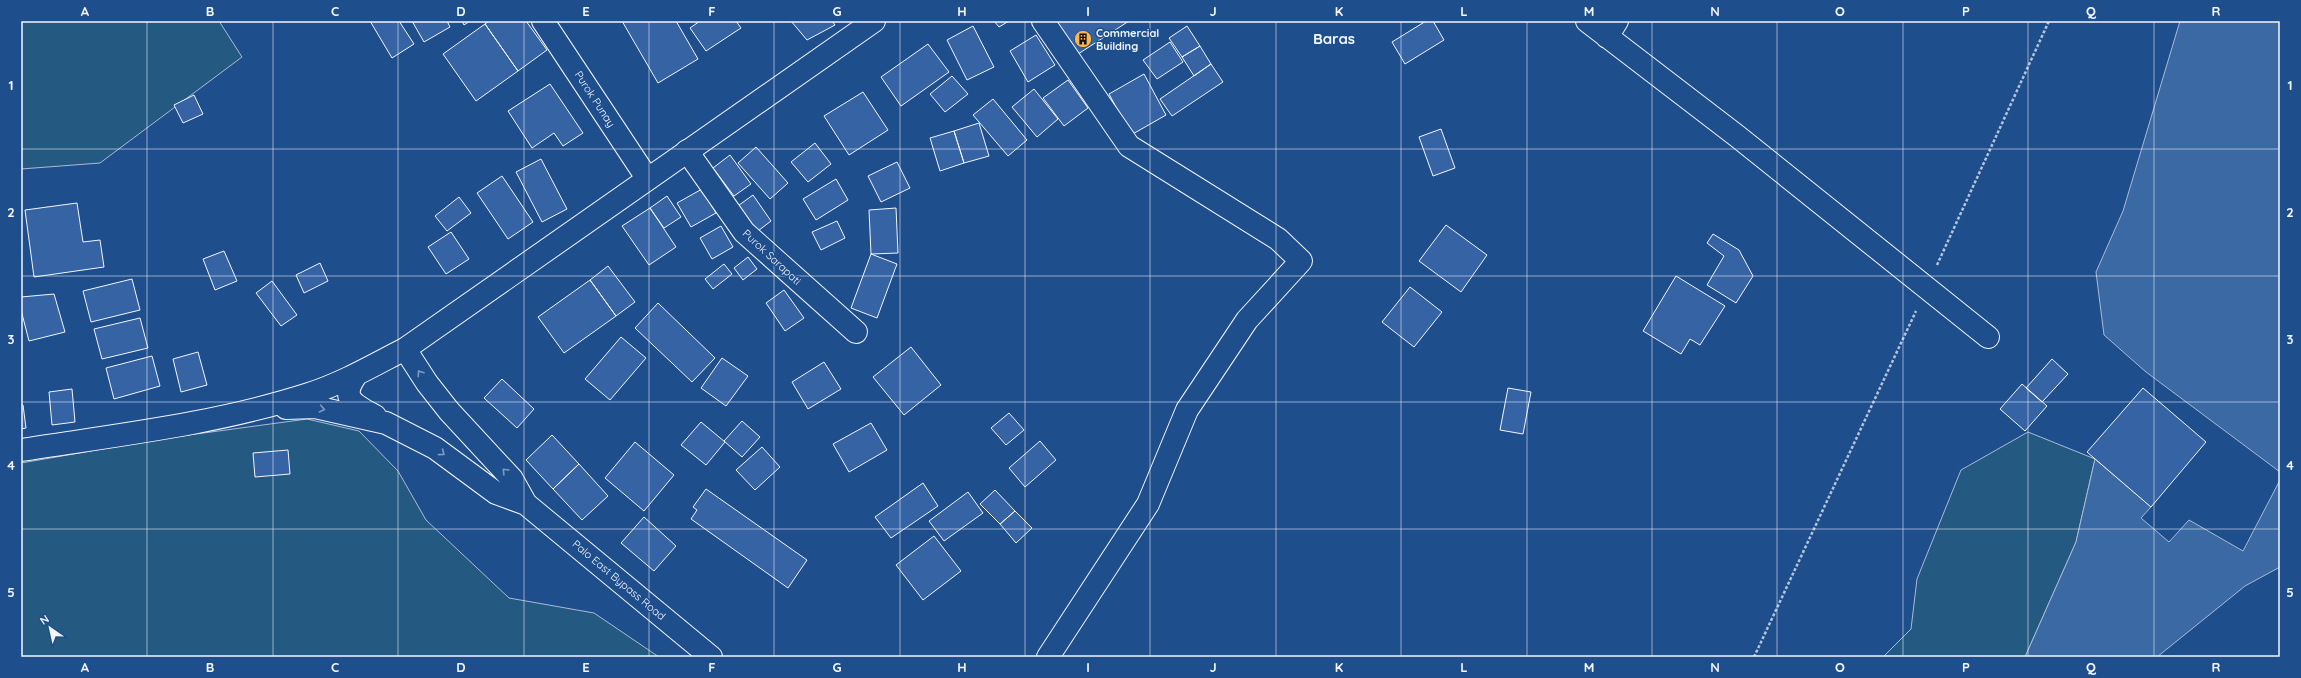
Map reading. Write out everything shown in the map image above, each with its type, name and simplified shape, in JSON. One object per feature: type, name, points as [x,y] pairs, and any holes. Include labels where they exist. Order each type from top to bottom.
[{"type":"main road","name":"Purok Punay","points":[[543,21],[647,178]]},
{"type":"main road","points":[[21,450],[144,431],[255,410],[310,393],[357,374],[406,349],[647,178],[874,21]]},
{"type":"main road","points":[[1043,21],[1128,146],[1278,239],[1301,261],[1247,320],[1187,410],[1148,504],[1048,657]]},
{"type":"main road","points":[[1587,21],[1612,29],[1737,136],[1988,337]]},
{"type":"main road","name":"Purok Sarapati","points":[[687,151],[744,232],[856,332]]},
{"type":"main road","name":"Palo East Bypass Road","points":[[406,349],[427,383],[449,411],[512,479],[526,504]]},
{"type":"main road","name":"Palo East Bypass Road","points":[[357,374],[348,389],[348,397],[358,407],[435,448],[496,493],[526,504],[711,657]]},
{"type":"main road","name":"Palo East Bypass Road","points":[[255,410],[315,407],[386,423]]},
{"type":"path","points":[[1754,657],[1927,287],[1988,151],[2049,21]]},
{"type":"shaded area","points":[[21,21],[219,21],[242,57],[100,163],[21,169]]},
{"type":"shaded area","points":[[2180,21],[2280,21],[2280,472],[2146,372],[2104,335],[2096,272],[2123,211]]},
{"type":"shaded area","points":[[307,419],[359,431],[398,471],[426,520],[509,598],[594,613],[659,657],[21,657],[21,463],[167,438]]},
{"type":"shaded area","points":[[2028,432],[2095,459],[2076,542],[2025,657],[1883,657],[1911,629],[1917,579],[1961,470]]},
{"type":"shaded area","points":[[2095,459],[2151,507],[2141,518],[2169,542],[2189,520],[2243,551],[2280,480],[2280,567],[2245,586],[2157,657],[2025,657],[2076,542]]},
{"type":"building","points":[[370,21],[399,21],[414,44],[392,58]]},
{"type":"building","points":[[412,21],[447,21],[450,27],[424,42]]},
{"type":"building","points":[[462,21],[470,21],[464,25]]},
{"type":"building","points":[[489,21],[526,21],[547,50],[518,71],[485,24]]},
{"type":"building","points":[[622,21],[676,21],[698,59],[658,83]]},
{"type":"building","points":[[700,21],[736,21],[741,28],[706,51],[690,28]]},
{"type":"building","points":[[791,21],[832,21],[835,25],[807,40]]},
{"type":"building","points":[[994,21],[1009,21],[999,27]]},
{"type":"building","name":"Commercial Building","points":[[1052,21],[1129,21],[1075,56]]},
{"type":"building","points":[[1426,21],[1433,21],[1444,40],[1405,64],[1392,42]]},
{"type":"building","points":[[485,24],[518,71],[476,101],[443,54]]},
{"type":"building","points":[[973,26],[994,67],[967,80],[947,40]]},
{"type":"building","points":[[1187,26],[1200,46],[1182,57],[1169,38]]},
{"type":"building","points":[[1036,35],[1055,65],[1028,82],[1010,51]]},
{"type":"building","points":[[1170,42],[1183,62],[1157,79],[1143,60]]},
{"type":"building","points":[[928,44],[949,72],[901,106],[881,77]]},
{"type":"building","points":[[1200,46],[1211,64],[1194,76],[1182,57]]},
{"type":"building","points":[[1211,64],[1223,82],[1172,116],[1160,99]]},
{"type":"building","points":[[1144,74],[1166,115],[1131,135],[1109,94]]},
{"type":"building","points":[[952,76],[968,94],[945,112],[930,94]]},
{"type":"building","points":[[1068,80],[1088,108],[1064,126],[1043,98]]},
{"type":"building","points":[[550,84],[583,133],[563,146],[554,133],[532,148],[508,111]]},
{"type":"building","points":[[1034,89],[1058,119],[1037,137],[1012,107]]},
{"type":"building","points":[[863,92],[888,130],[849,155],[824,116]]},
{"type":"building","points":[[194,95],[203,114],[183,123],[174,105]]},
{"type":"building","points":[[993,99],[1027,140],[1008,156],[973,115]]},
{"type":"building","points":[[979,123],[989,156],[964,163],[954,131]]},
{"type":"building","points":[[1441,129],[1455,168],[1433,176],[1419,137]]},
{"type":"building","points":[[954,131],[964,163],[940,171],[930,138]]},
{"type":"building","points":[[815,143],[831,164],[808,182],[791,162]]},
{"type":"building","points":[[756,147],[788,183],[770,199],[738,163]]},
{"type":"building","points":[[730,155],[751,184],[734,196],[713,168]]},
{"type":"building","points":[[541,159],[567,209],[542,222],[516,172]]},
{"type":"building","points":[[897,162],[910,188],[881,202],[868,176]]},
{"type":"building","points":[[502,176],[533,222],[508,239],[477,193]]},
{"type":"building","points":[[836,179],[848,200],[816,220],[803,199]]},
{"type":"building","points":[[702,189],[716,213],[691,227],[677,203]]},
{"type":"building","points":[[753,195],[771,221],[754,234],[735,208]]},
{"type":"building","points":[[667,196],[681,217],[664,228],[650,208]]},
{"type":"building","points":[[459,197],[471,213],[447,231],[435,216]]},
{"type":"building","points":[[77,203],[83,242],[100,240],[104,267],[34,277],[25,210]]},
{"type":"building","points":[[650,208],[676,247],[649,265],[622,226]]},
{"type":"building","points":[[896,208],[898,253],[871,254],[869,210]]},
{"type":"building","points":[[837,221],[845,238],[821,250],[812,232]]},
{"type":"building","points":[[1446,225],[1487,255],[1461,292],[1419,261]]},
{"type":"building","points":[[721,226],[733,247],[712,259],[700,238]]},
{"type":"building","points":[[451,232],[469,259],[446,274],[428,247]]},
{"type":"building","points":[[1713,234],[1739,250],[1753,276],[1736,303],[1707,285],[1724,256],[1707,243]]},
{"type":"building","points":[[224,251],[237,281],[215,290],[203,259]]},
{"type":"building","points":[[871,254],[897,264],[877,318],[851,308]]},
{"type":"building","points":[[748,257],[757,269],[743,280],[734,268]]},
{"type":"building","points":[[320,263],[328,281],[304,293],[296,275]]},
{"type":"building","points":[[724,264],[732,274],[713,289],[705,279]]},
{"type":"building","points":[[608,266],[635,302],[616,316],[590,280]]},
{"type":"building","points":[[1676,276],[1725,306],[1700,345],[1690,339],[1681,354],[1643,331]]},
{"type":"building","points":[[132,279],[140,310],[91,322],[83,291]]},
{"type":"building","points":[[590,280],[616,316],[564,353],[538,317]]},
{"type":"building","points":[[272,281],[297,315],[281,326],[256,293]]},
{"type":"building","points":[[1410,287],[1442,312],[1414,347],[1382,322]]},
{"type":"building","points":[[784,290],[804,318],[785,331],[766,303]]},
{"type":"building","points":[[54,294],[65,332],[29,341],[21,310],[21,297]]},
{"type":"building","points":[[658,303],[715,358],[692,382],[635,328]]},
{"type":"building","points":[[140,318],[148,348],[102,359],[94,329]]},
{"type":"building","points":[[621,337],[646,358],[610,400],[585,379]]},
{"type":"building","points":[[911,347],[941,385],[904,415],[873,377]]},
{"type":"building","points":[[198,352],[207,385],[181,392],[173,359]]},
{"type":"building","points":[[152,356],[160,386],[114,399],[106,368]]},
{"type":"building","points":[[722,358],[748,376],[726,406],[701,388]]},
{"type":"building","points":[[2052,359],[2068,374],[2042,402],[2026,388]]},
{"type":"building","points":[[824,362],[841,389],[808,409],[792,382]]},
{"type":"building","points":[[502,379],[534,409],[517,428],[484,398]]},
{"type":"building","points":[[2022,384],[2047,406],[2025,431],[2000,409]]},
{"type":"building","points":[[1508,388],[1531,392],[1523,434],[1500,430]]},
{"type":"building","points":[[2143,388],[2206,442],[2151,507],[2087,452]]},
{"type":"building","points":[[72,389],[75,422],[52,425],[49,392]]},
{"type":"building","points":[[21,405],[23,405],[26,428],[21,429]]},
{"type":"building","points":[[1009,413],[1024,430],[1006,445],[991,428]]},
{"type":"building","points":[[742,421],[760,437],[742,457],[724,441]]},
{"type":"building","points":[[701,422],[725,442],[706,465],[681,445]]},
{"type":"building","points":[[871,423],[887,450],[849,472],[833,444]]},
{"type":"building","points":[[552,435],[579,464],[553,489],[526,460]]},
{"type":"building","points":[[1040,441],[1056,460],[1025,487],[1009,468]]},
{"type":"building","points":[[635,442],[674,475],[644,511],[605,478]]},
{"type":"building","points":[[762,447],[780,467],[755,490],[736,470]]},
{"type":"building","points":[[288,450],[290,474],[255,477],[253,453]]},
{"type":"building","points":[[579,464],[608,496],[582,520],[553,489]]},
{"type":"building","points":[[923,483],[938,506],[891,538],[875,517]]},
{"type":"building","points":[[706,489],[807,560],[788,588],[691,519],[697,510],[693,507]]},
{"type":"building","points":[[995,490],[1015,511],[1000,524],[980,504]]},
{"type":"building","points":[[968,492],[983,513],[944,541],[929,521]]},
{"type":"building","points":[[1015,511],[1032,528],[1016,543],[1000,524]]},
{"type":"building","points":[[644,517],[676,546],[654,571],[621,543]]},
{"type":"building","points":[[934,536],[961,571],[923,600],[896,565]]},
{"type":"place","name":"Commercial Building","points":[[1083,39]]},
{"type":"district","name":"Baras","points":[[1334,39]]}]
